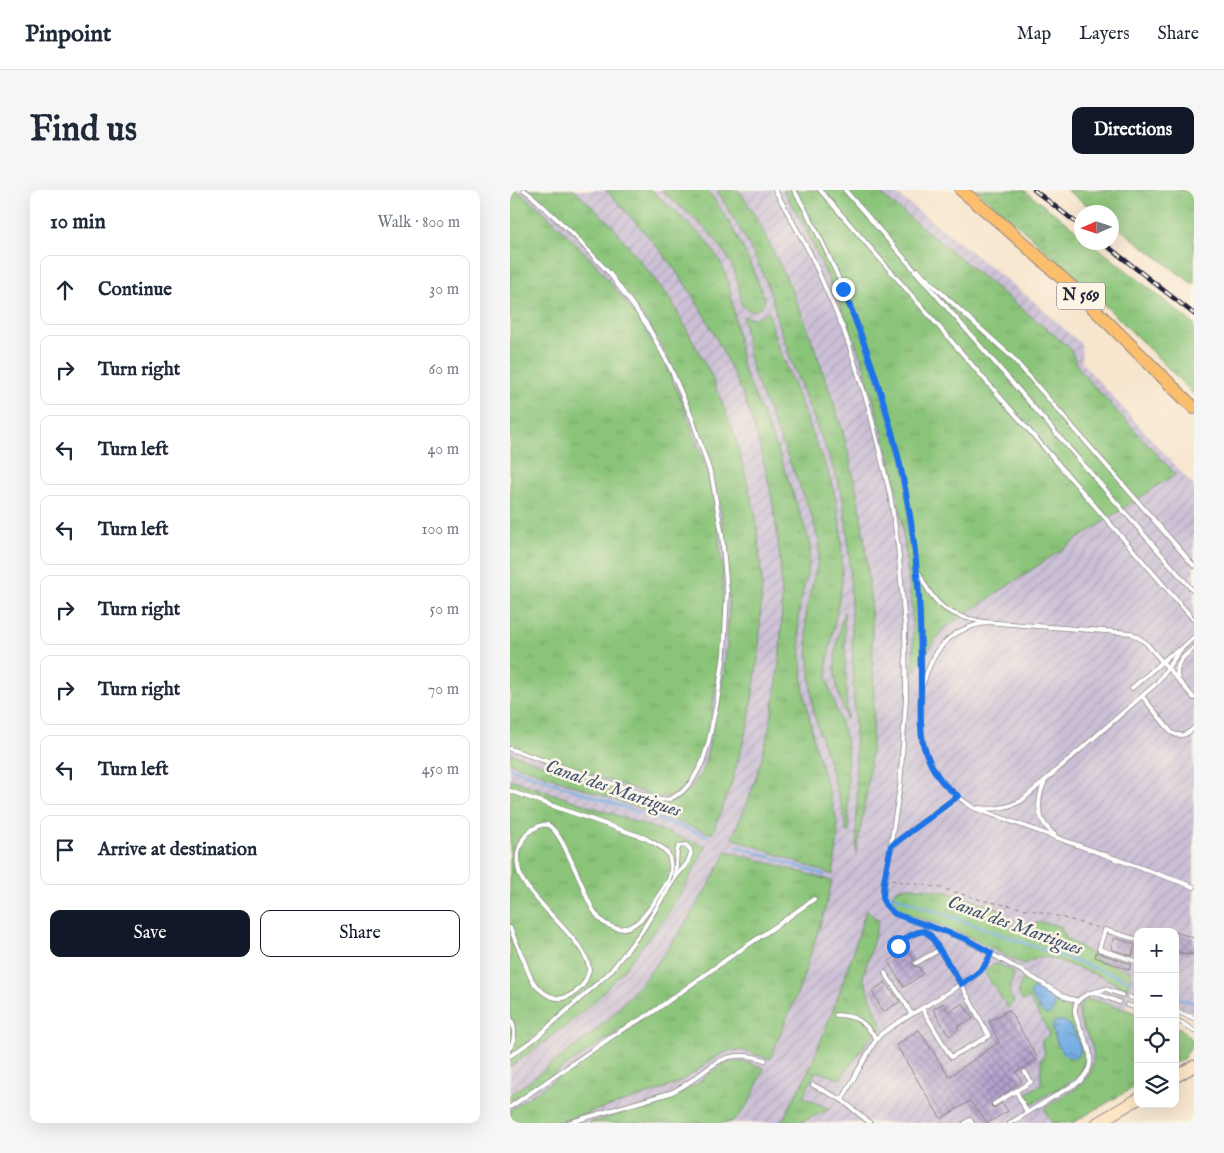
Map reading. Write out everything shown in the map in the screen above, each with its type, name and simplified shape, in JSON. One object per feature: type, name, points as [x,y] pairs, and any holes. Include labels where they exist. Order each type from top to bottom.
[{"type":"main road","name":"N 569","points":[[961,190],[1073,288],[1194,408]]},
{"type":"main road","points":[[1179,1075],[1194,1066]]},
{"type":"main road","points":[[1097,1123],[1134,1101]]},
{"type":"lane","points":[[510,749],[651,798],[670,799],[682,792],[692,781],[702,763],[708,744],[717,702],[724,654],[726,592],[722,535],[712,478],[692,418],[670,367],[647,325],[610,274],[573,234],[524,190]]},
{"type":"lane","points":[[775,190],[810,253],[843,328],[869,408],[890,494],[898,546],[905,628],[906,698],[900,786],[883,893],[884,902],[895,914],[966,939],[1065,997],[1078,1001]]},
{"type":"lane","points":[[794,190],[824,246],[843,289],[858,326],[891,428],[913,531],[921,638],[922,725],[924,746],[933,767],[944,784],[974,808],[1194,887]]},
{"type":"lane","points":[[820,190],[1194,620]]},
{"type":"lane","points":[[845,190],[1194,592]]},
{"type":"lane","points":[[903,256],[1012,356],[1194,566]]},
{"type":"lane","points":[[917,569],[927,590],[934,599],[958,616],[970,620],[1131,633],[1145,642],[1194,698]]},
{"type":"lane","points":[[921,689],[933,657],[948,640],[967,628],[990,622]]},
{"type":"lane","points":[[974,808],[990,809],[1011,806],[1020,801],[1157,683],[1180,650],[1194,637]]},
{"type":"lane","points":[[1179,680],[1177,675],[1178,664],[1194,648]]},
{"type":"lane","points":[[1132,688],[1170,655],[1180,650]]},
{"type":"lane","points":[[1142,696],[1172,733],[1183,736],[1194,728]]},
{"type":"lane","points":[[1046,780],[1039,799],[1039,809],[1042,819],[1053,834],[1063,840]]},
{"type":"lane","points":[[510,791],[645,838],[666,852],[671,867],[669,879],[642,919],[627,928],[616,928],[604,922],[596,915],[559,836],[549,825],[536,827],[527,833],[522,841],[519,849],[518,870],[531,892],[585,955],[589,968],[582,986],[571,995],[561,998],[552,997],[541,991],[532,981],[510,928]]},
{"type":"lane","points":[[891,846],[958,796]]},
{"type":"lane","points":[[510,1056],[536,1038],[610,972],[642,931],[674,878],[687,863],[691,854],[690,849],[686,845],[679,846],[676,851],[674,878]]},
{"type":"lane","points":[[510,1107],[620,1031],[650,1014],[730,956],[814,899]]},
{"type":"lane","points":[[1134,939],[1105,930],[1099,949],[1134,961]]},
{"type":"lane","points":[[898,956],[896,949],[903,940],[919,931],[924,931],[931,936],[961,984],[989,1036],[951,1057],[922,1008]]},
{"type":"lane","points":[[916,963],[939,950]]},
{"type":"lane","points":[[842,1100],[881,1034],[979,973],[991,953]]},
{"type":"lane","points":[[885,973],[911,1014]]},
{"type":"lane","points":[[1010,1123],[1081,1080],[1089,1068],[1090,1050],[1075,1013],[1078,1001],[1086,995],[1106,989],[1122,995]]},
{"type":"lane","points":[[1094,992],[1119,1002]]},
{"type":"lane","points":[[1129,997],[1134,999]]},
{"type":"lane","points":[[1126,1005],[1134,1007]]},
{"type":"lane","points":[[1179,1012],[1194,1018]]},
{"type":"lane","points":[[836,1015],[850,1016],[857,1019],[867,1026],[877,1039]]},
{"type":"lane","points":[[510,1017],[514,1025],[515,1035],[510,1048]]},
{"type":"lane","points":[[1179,1022],[1194,1031]]},
{"type":"lane","points":[[568,1123],[670,1093],[682,1088],[713,1064],[731,1056],[754,1056],[765,1060]]},
{"type":"lane","points":[[994,1104],[1031,1082],[1025,1072]]},
{"type":"lane","points":[[813,1085],[842,1100],[870,1123]]},
{"type":"lane","points":[[1016,1091],[1027,1112]]},
{"type":"lane","points":[[965,1123],[970,1120],[972,1123]]},
{"type":"path","points":[[885,879],[941,888],[980,900],[1046,913],[1105,930]]},
{"type":"shaded area","points":[[510,190],[892,190],[1030,298],[1081,344],[1082,363],[1194,486],[1194,1013],[1179,1008],[1179,928],[1134,928],[1134,994],[1130,993],[1126,1008],[1134,1011],[1134,1087],[1074,1123],[510,1123]]},
{"type":"green space","points":[[510,190],[516,190],[542,210],[592,260],[635,314],[664,361],[683,404],[706,468],[716,513],[723,572],[722,632],[712,714],[699,764],[693,776],[679,791],[666,797],[654,796],[510,746]]},
{"type":"green space","points":[[528,190],[574,190],[610,223],[671,300],[711,375],[735,436],[756,516],[762,581],[759,652],[748,725],[730,788],[712,834],[510,763],[510,753],[657,803],[670,802],[677,799],[692,787],[704,768],[721,693],[729,608],[726,554],[720,504],[709,456],[672,366],[651,328],[603,264],[575,233]]},
{"type":"green space","points":[[606,190],[651,190],[704,238],[720,261],[727,278],[743,369],[777,448],[810,542],[809,565],[798,620],[804,693],[815,745],[836,817],[838,837],[833,875],[732,838],[748,802],[766,741],[775,693],[781,643],[782,594],[778,544],[771,495],[760,447],[745,400],[696,301],[667,259]]},
{"type":"green space","points":[[661,190],[707,190],[733,229],[747,257],[765,300],[760,308],[751,311],[741,304],[739,285],[725,253],[702,226]]},
{"type":"green space","points":[[717,190],[739,190],[758,222],[794,295],[831,395],[843,433],[856,490],[869,578],[874,696],[869,775],[856,854],[857,799],[849,548],[843,499],[830,459],[793,366],[770,291],[748,243]]},
{"type":"green space","points":[[783,190],[876,190],[1070,348],[1080,371],[1175,474],[943,629],[914,671],[912,610],[894,473],[862,360],[848,324],[806,229]]},
{"type":"green space","points":[[976,190],[1024,190],[1074,229],[1074,250],[1101,250],[1194,324],[1194,395],[1142,341],[1033,238]]},
{"type":"green space","points":[[1066,190],[1194,190],[1194,285],[1119,228],[1119,205],[1087,205]]},
{"type":"green space","points":[[768,310],[776,341],[827,470],[838,511],[841,534],[842,583],[827,673],[829,687],[847,742],[849,833],[846,831],[844,814],[813,710],[806,610],[819,557],[819,543],[812,516],[754,375],[746,338],[743,316],[757,317]]},
{"type":"green space","points":[[844,611],[847,720],[835,676],[836,648]]},
{"type":"green space","points":[[510,779],[706,846],[686,885],[665,918],[621,973],[597,999],[568,1024],[510,1067]]},
{"type":"green space","points":[[727,851],[832,881],[825,910],[800,987],[770,1059],[746,1051],[732,1050],[711,1060],[694,1073],[673,1085],[652,1093],[555,1123],[510,1123],[510,1110],[627,1030],[623,1028],[510,1103],[510,1094],[591,1035],[612,1015],[650,972],[684,926]]},
{"type":"green space","points":[[911,887],[947,892],[998,909],[1002,913],[1004,923],[1025,931],[1033,924],[1041,922],[1060,926],[1066,938],[1092,954],[1094,959],[1132,972],[1127,989],[1100,976],[1053,959],[1041,957],[1023,964],[963,934],[903,912],[892,904],[892,895],[896,890]]},
{"type":"green space","points":[[866,910],[879,921],[863,977],[882,1027],[868,1040],[841,1079],[816,1071],[803,1097],[830,1109],[799,1123],[781,1123],[810,1068],[836,1002]]},
{"type":"green space","points":[[993,964],[1013,971],[1010,992],[1014,1002],[1008,1008],[985,973]]},
{"type":"green space","points":[[1023,980],[1028,980],[1068,1006],[1085,1054],[1085,1061],[1078,1077],[1031,1104],[1028,1103],[1024,1095],[1041,1084],[1041,1059],[1045,1053],[1041,1041],[1050,1034],[1029,998],[1022,1001],[1020,998],[1019,988]]},
{"type":"green space","points":[[1086,1000],[1096,1000],[1134,1013],[1134,1087],[1072,1123],[1052,1123],[1044,1109],[1085,1081],[1093,1065],[1092,1046],[1079,1016],[1081,1005]]},
{"type":"green space","points":[[1179,1028],[1194,1041],[1184,1058],[1179,1061]]},
{"type":"green space","points":[[731,1062],[745,1062],[764,1068],[742,1113],[729,1123],[589,1123],[672,1097],[697,1084],[708,1074]]},
{"type":"water","points":[[1033,988],[1044,992],[1052,998],[1054,1006],[1051,1013],[1046,1014],[1040,1010],[1030,994]]},
{"type":"water","points":[[1056,1021],[1065,1021],[1073,1031],[1080,1048],[1078,1056],[1070,1057],[1062,1051],[1056,1041],[1052,1025]]},
{"type":"building","points":[[1179,933],[1194,938],[1194,954],[1190,953],[1190,955],[1179,952]]},
{"type":"building","points":[[1114,938],[1134,944],[1132,956],[1111,949]]},
{"type":"building","points":[[908,949],[914,960],[912,962],[913,965],[915,967],[918,966],[923,974],[904,987],[888,962],[895,957],[900,959],[901,953]]},
{"type":"building","points":[[1096,952],[1131,964],[1129,970],[1095,957]]},
{"type":"building","points":[[885,982],[900,1002],[883,1012],[872,991]]},
{"type":"building","points":[[943,1003],[949,1012],[963,1003],[973,1019],[957,1027],[959,1029],[949,1036],[933,1009]]},
{"type":"building","points":[[1009,1010],[1038,1059],[1016,1072],[1022,1082],[991,1103],[991,1106],[994,1108],[1002,1103],[1008,1111],[988,1123],[970,1101],[941,1119],[896,1045],[919,1030],[949,1077],[999,1042],[989,1021]]},
{"type":"waterway","name":"Canal des Martigues","points":[[510,768],[708,836]]},
{"type":"waterway","name":"Canal des Martigues","points":[[737,846],[824,875]]},
{"type":"waterway","name":"Canal des Martigues","points":[[890,895],[1131,981]]},
{"type":"waterway","name":"Canal des Martigues","points":[[1179,998],[1194,1003]]},
{"type":"railway","points":[[1034,190],[1074,221]]},
{"type":"railway","points":[[1112,250],[1194,314]]},
{"type":"route","points":[[843,289],[858,326],[888,420],[899,460],[913,531],[921,638],[924,746],[933,767],[944,784],[958,796],[891,846],[883,893],[884,902],[895,914],[966,939],[991,953],[988,961],[979,973],[961,984],[931,936],[924,931],[919,931],[903,940],[898,946]]}]
